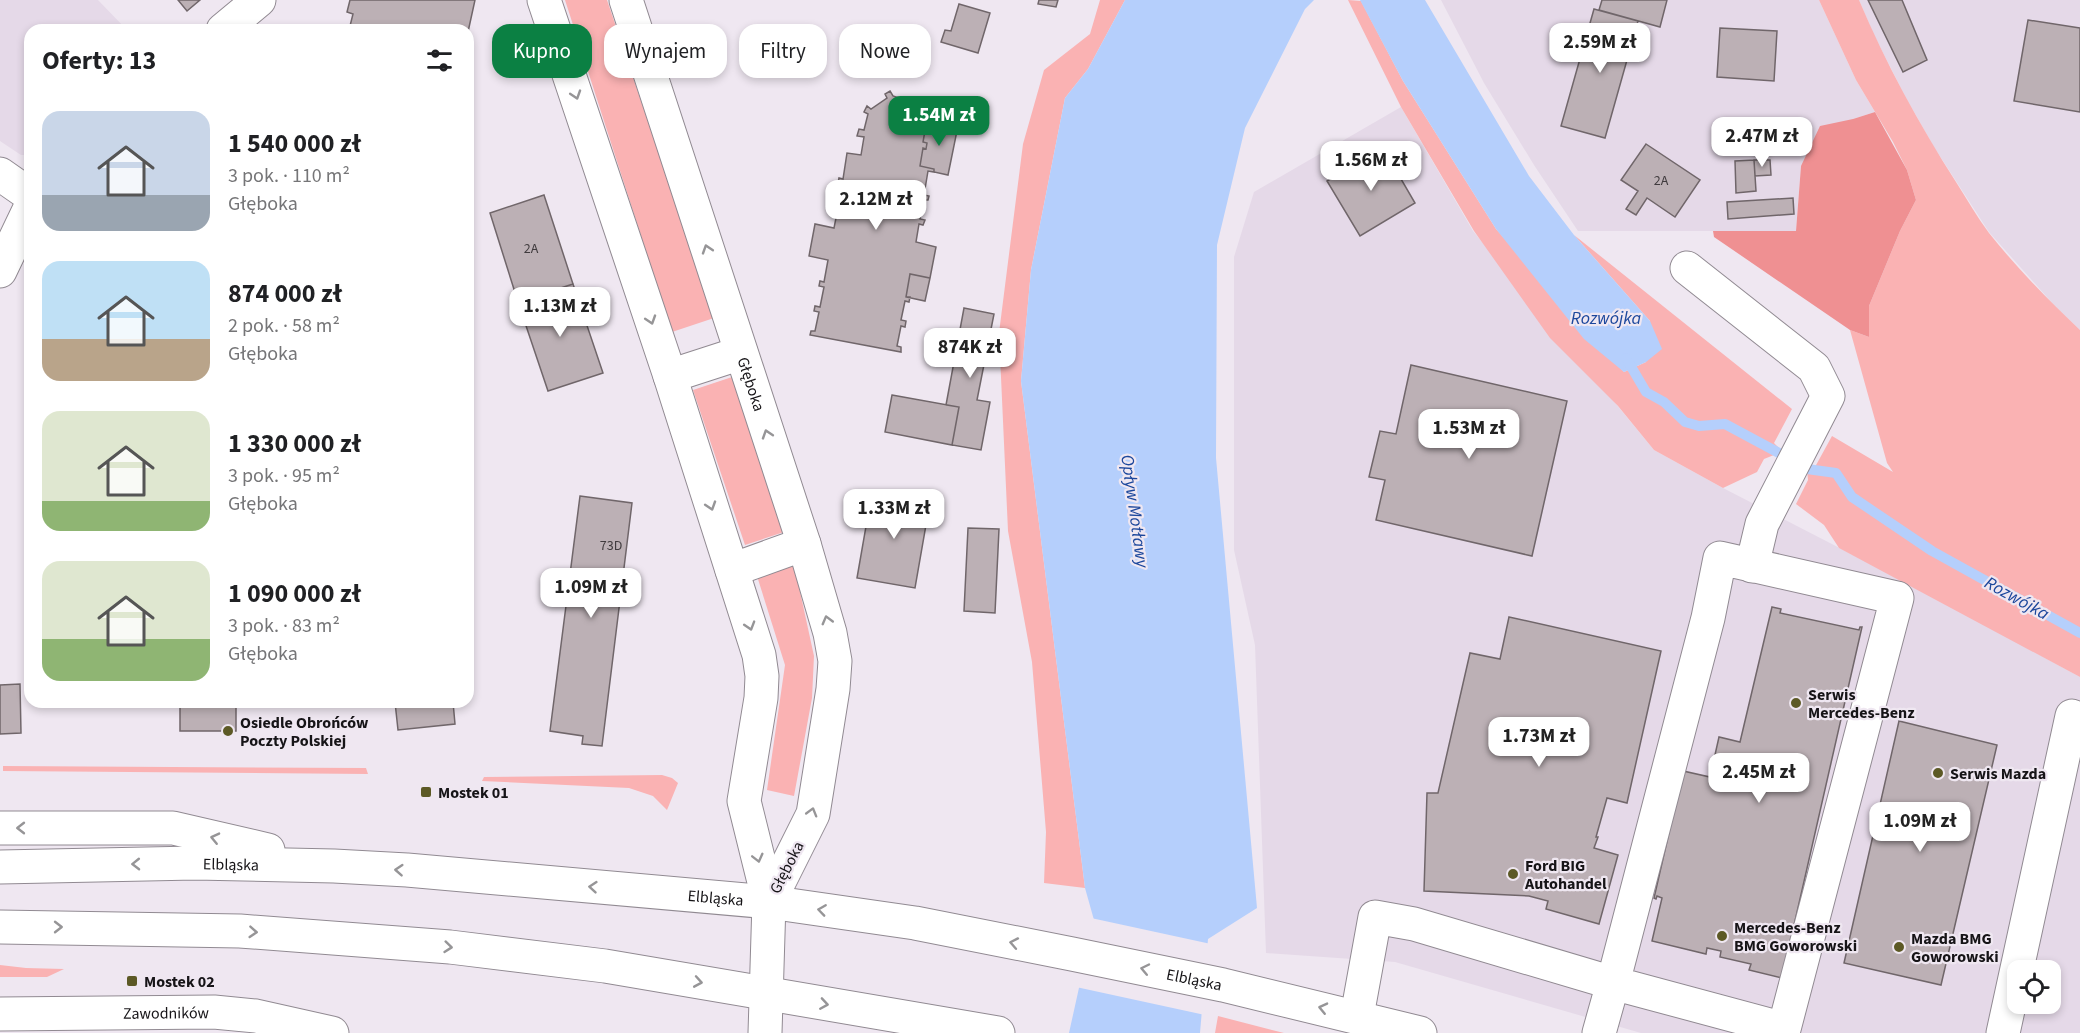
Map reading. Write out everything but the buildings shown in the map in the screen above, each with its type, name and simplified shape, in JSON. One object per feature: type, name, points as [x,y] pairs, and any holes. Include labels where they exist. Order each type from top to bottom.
[{"type":"main road","points":[[230,24],[259,0]]},
{"type":"main road","name":"Głęboka","points":[[544,0],[670,376],[759,655],[762,675],[756,730],[744,801],[769,902]]},
{"type":"main road","name":"Głęboka","points":[[626,0],[804,544],[830,633],[835,661],[833,689],[813,814],[769,902]]},
{"type":"main road","points":[[0,174],[24,191]]},
{"type":"main road","points":[[0,271],[24,221]]},
{"type":"main road","points":[[1687,268],[1814,368],[1828,396],[1762,524],[1752,566]]},
{"type":"main road","points":[[670,376],[741,353]]},
{"type":"main road","points":[[732,570],[804,544]]},
{"type":"main road","points":[[1357,1016],[1375,917],[1414,924],[1613,983],[1792,1031],[1897,598],[1720,558],[1708,618],[1613,983],[1599,1033]]},
{"type":"main road","points":[[2003,1033],[2072,716]]},
{"type":"main road","points":[[0,828],[173,828],[334,866]]},
{"type":"main road","name":"Elbląska","points":[[0,867],[195,863],[334,866],[407,870],[769,902],[915,923],[1072,954],[1357,1016],[1420,1033]]},
{"type":"main road","points":[[765,1033],[769,902]]},
{"type":"main road","points":[[0,927],[240,931],[439,946],[605,966],[998,1033]]},
{"type":"main road","name":"Zawodników","points":[[0,1014],[214,1023],[256,1016],[332,1033]]},
{"type":"shaded area","points":[[0,0],[98,0],[121,24],[24,24],[24,155],[0,141]]},
{"type":"shaded area","points":[[565,0],[607,0],[615,24],[604,24],[604,78],[633,78],[714,318],[672,332],[590,78],[592,78],[592,24],[573,24]]},
{"type":"shaded area","points":[[1100,0],[1125,0],[1088,69],[1065,98],[1031,270],[1021,381],[1085,888],[1044,883],[1046,832],[1032,662],[1008,531],[999,333],[1023,144],[1044,70],[1090,34]]},
{"type":"shaded area","points":[[1348,0],[1361,1],[1403,81],[1496,229],[1624,372],[1646,362],[1650,321],[1574,235],[1792,409],[1774,443],[1779,448],[1779,453],[1764,459],[1757,472],[1723,488],[1654,450],[1618,406],[1550,338],[1474,231],[1401,107]]},
{"type":"shaded area","points":[[1441,0],[1819,0],[1856,80],[1875,112],[1853,119],[1801,166],[1796,231],[1578,231],[1484,83]]},
{"type":"shaded area","points":[[1819,0],[1859,0],[1904,93],[1980,221],[2021,271],[2080,330],[2080,677],[1839,548],[1824,525],[1796,504],[1808,480],[1807,469],[1815,467],[1832,436],[1893,472],[1887,463],[1850,330],[1869,337],[1869,306],[1900,231],[1916,200],[1907,170],[1856,80]]},
{"type":"shaded area","points":[[1859,0],[2080,0],[2080,330],[2054,305],[1989,232],[1934,147],[1905,96]]},
{"type":"shaded area","points":[[1401,107],[1473,231],[1654,450],[1927,593],[2080,677],[2080,1033],[1641,1033],[1395,962],[1266,953],[1255,645],[1234,550],[1234,257],[1254,192]]},
{"type":"shaded area","points":[[1875,112],[1907,170],[1916,200],[1900,231],[1869,306],[1869,337],[1850,330],[1714,237],[1713,231],[1796,231],[1801,166],[1820,126]]},
{"type":"shaded area","points":[[732,377],[784,532],[745,545],[693,390]]},
{"type":"shaded area","points":[[794,564],[814,656],[812,698],[794,796],[767,790],[785,665],[757,576]]},
{"type":"shaded area","points":[[3,766],[366,768],[368,774],[3,771]]},
{"type":"shaded area","points":[[662,775],[678,783],[667,810],[653,796],[629,788],[482,781],[484,777]]},
{"type":"shaded area","points":[[0,965],[64,969],[47,977],[0,977]]},
{"type":"shaded area","points":[[1218,1016],[1284,1033],[1215,1033]]},
{"type":"water","name":"Opływ Motławy","points":[[1125,0],[1314,0],[1305,9],[1245,128],[1217,245],[1216,458],[1257,908],[1208,939],[1200,1033],[1069,1033],[1094,920],[1085,888],[1021,381],[1031,270],[1065,98],[1088,69]]},
{"type":"water","name":"Rozwójka","points":[[1360,0],[1425,0],[1529,176],[1574,235],[1650,321],[1662,349],[1646,362],[1624,372],[1584,339],[1496,229],[1403,81]]},
{"type":"pier","points":[[1091,918],[1211,944],[1205,1015],[1076,987]]},
{"type":"waterway","name":"Rozwójka","points":[[1626,358],[1646,392],[1664,402],[1685,422],[1699,426],[1725,424],[1779,453]]},
{"type":"waterway","name":"Rozwójka","points":[[1807,469],[1836,473],[1852,497],[1932,551],[2080,633]]},
{"type":"place","name":"Serwis Mercedes-Benz","points":[[1796,703]]},
{"type":"place","name":"Osiedle Obrońców Poczty Polskiej","points":[[228,731]]},
{"type":"place","name":"Serwis Mazda","points":[[1938,773]]},
{"type":"place","name":"Mostek 01","points":[[426,792]]},
{"type":"place","name":"Ford BIG Autohandel","points":[[1513,874]]},
{"type":"place","name":"Mercedes-Benz BMG Goworowski","points":[[1722,936]]},
{"type":"place","name":"Mazda BMG Goworowski","points":[[1899,947]]},
{"type":"place","name":"Mostek 02","points":[[132,981]]}]
